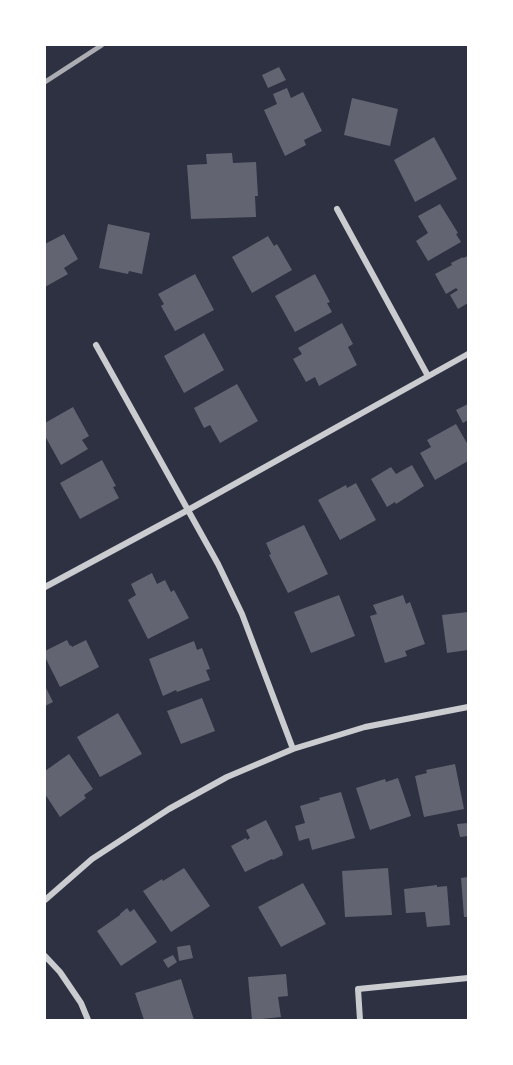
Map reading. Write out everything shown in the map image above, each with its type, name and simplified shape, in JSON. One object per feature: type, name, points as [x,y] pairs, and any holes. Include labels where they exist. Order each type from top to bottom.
[{"type":"street","points":[[337,209],[428,376]]},
{"type":"street","points":[[96,345],[218,564],[242,614],[293,749]]},
{"type":"street","points":[[45,587],[468,354]]},
{"type":"street","points":[[45,900],[92,859],[169,809],[227,777],[293,749],[365,727],[468,707]]},
{"type":"street","points":[[45,956],[60,972],[81,1004],[88,1020]]},
{"type":"street","points":[[360,1020],[357,988],[468,978]]},
{"type":"building","points":[[279,67],[286,80],[268,88],[262,75]]},
{"type":"building","points":[[287,88],[291,98],[303,92],[322,131],[304,140],[306,145],[285,156],[264,110],[277,104],[273,94]]},
{"type":"building","points":[[352,98],[398,109],[390,146],[344,135]]},
{"type":"building","points":[[434,137],[457,179],[415,202],[394,160]]},
{"type":"building","points":[[232,153],[233,163],[256,162],[258,196],[255,196],[256,217],[191,219],[187,165],[207,164],[206,154]]},
{"type":"building","points":[[440,204],[461,242],[428,261],[416,241],[428,233],[418,216]]},
{"type":"building","points":[[108,224],[150,233],[142,274],[129,271],[128,274],[99,268]]},
{"type":"building","points":[[64,234],[78,259],[64,268],[68,274],[45,287],[45,244]]},
{"type":"building","points":[[268,236],[274,246],[277,244],[292,270],[252,293],[232,257]]},
{"type":"building","points":[[468,256],[468,303],[458,309],[450,295],[458,290],[456,288],[446,294],[435,274],[452,265],[451,263]]},
{"type":"building","points":[[195,274],[214,310],[175,331],[161,306],[164,304],[158,294]]},
{"type":"building","points":[[315,274],[330,302],[327,303],[332,312],[295,332],[275,296]]},
{"type":"building","points":[[342,323],[353,344],[348,347],[357,365],[319,386],[315,377],[306,382],[293,359],[302,354],[298,348]]},
{"type":"building","points":[[204,333],[224,370],[184,393],[164,356]]},
{"type":"building","points":[[237,384],[258,421],[220,443],[210,425],[204,428],[194,408]]},
{"type":"building","points":[[468,404],[468,420],[463,423],[456,410]]},
{"type":"building","points":[[73,407],[89,436],[82,440],[88,449],[61,465],[45,436],[45,423]]},
{"type":"building","points":[[456,424],[468,445],[468,461],[435,480],[420,453],[431,447],[427,440]]},
{"type":"building","points":[[102,460],[116,486],[113,487],[119,498],[80,519],[60,483]]},
{"type":"building","points":[[412,465],[424,486],[396,504],[395,502],[387,507],[371,479],[391,467],[396,474]]},
{"type":"building","points":[[356,483],[376,520],[340,540],[318,500],[346,485],[347,488]]},
{"type":"building","points":[[304,525],[328,574],[288,593],[269,555],[271,554],[266,543]]},
{"type":"building","points":[[152,573],[157,584],[165,580],[171,592],[174,590],[189,618],[148,639],[128,600],[136,595],[131,584]]},
{"type":"building","points":[[339,595],[355,636],[311,653],[294,612]]},
{"type":"building","points":[[403,595],[406,604],[410,602],[425,644],[405,651],[407,656],[385,663],[370,616],[377,614],[373,605]]},
{"type":"building","points":[[468,612],[468,650],[447,653],[442,615]]},
{"type":"building","points":[[67,640],[72,647],[86,640],[99,667],[60,687],[45,657],[45,651]]},
{"type":"building","points":[[194,641],[197,650],[202,648],[210,669],[206,670],[210,680],[163,696],[149,659]]},
{"type":"building","points":[[45,686],[53,702],[45,706]]},
{"type":"building","points":[[202,698],[215,731],[181,744],[167,711]]},
{"type":"building","points":[[118,713],[142,754],[100,777],[77,737]]},
{"type":"building","points":[[69,754],[93,789],[84,795],[86,798],[60,817],[45,794],[45,771]]},
{"type":"building","points":[[455,764],[464,809],[424,817],[415,776],[427,773],[426,770]]},
{"type":"building","points":[[398,778],[411,816],[370,830],[356,788],[385,779],[386,782]]},
{"type":"building","points":[[341,792],[355,838],[312,850],[309,838],[299,841],[295,826],[305,823],[300,806]]},
{"type":"building","points":[[266,820],[283,855],[245,872],[231,846],[250,838],[246,830]]},
{"type":"building","points":[[468,823],[468,836],[460,837],[457,824]]},
{"type":"building","points":[[184,868],[210,906],[171,932],[143,891]]},
{"type":"building","points":[[388,868],[392,915],[345,917],[342,871]]},
{"type":"building","points":[[468,877],[468,917],[464,917],[461,878]]},
{"type":"building","points":[[303,883],[326,924],[281,947],[258,907]]},
{"type":"building","points":[[437,885],[437,887],[447,886],[450,925],[427,927],[425,912],[406,913],[404,889]]},
{"type":"building","points":[[127,908],[130,912],[134,909],[157,942],[121,966],[97,931]]},
{"type":"building","points":[[190,945],[193,958],[179,961],[177,947]]},
{"type":"building","points":[[173,955],[177,962],[168,968],[163,960]]},
{"type":"building","points":[[286,974],[288,996],[278,997],[281,1017],[252,1020],[248,977]]},
{"type":"building","points":[[181,979],[194,1020],[144,1020],[135,993]]},
{"type":"railway","points":[[45,82],[102,45]]}]
